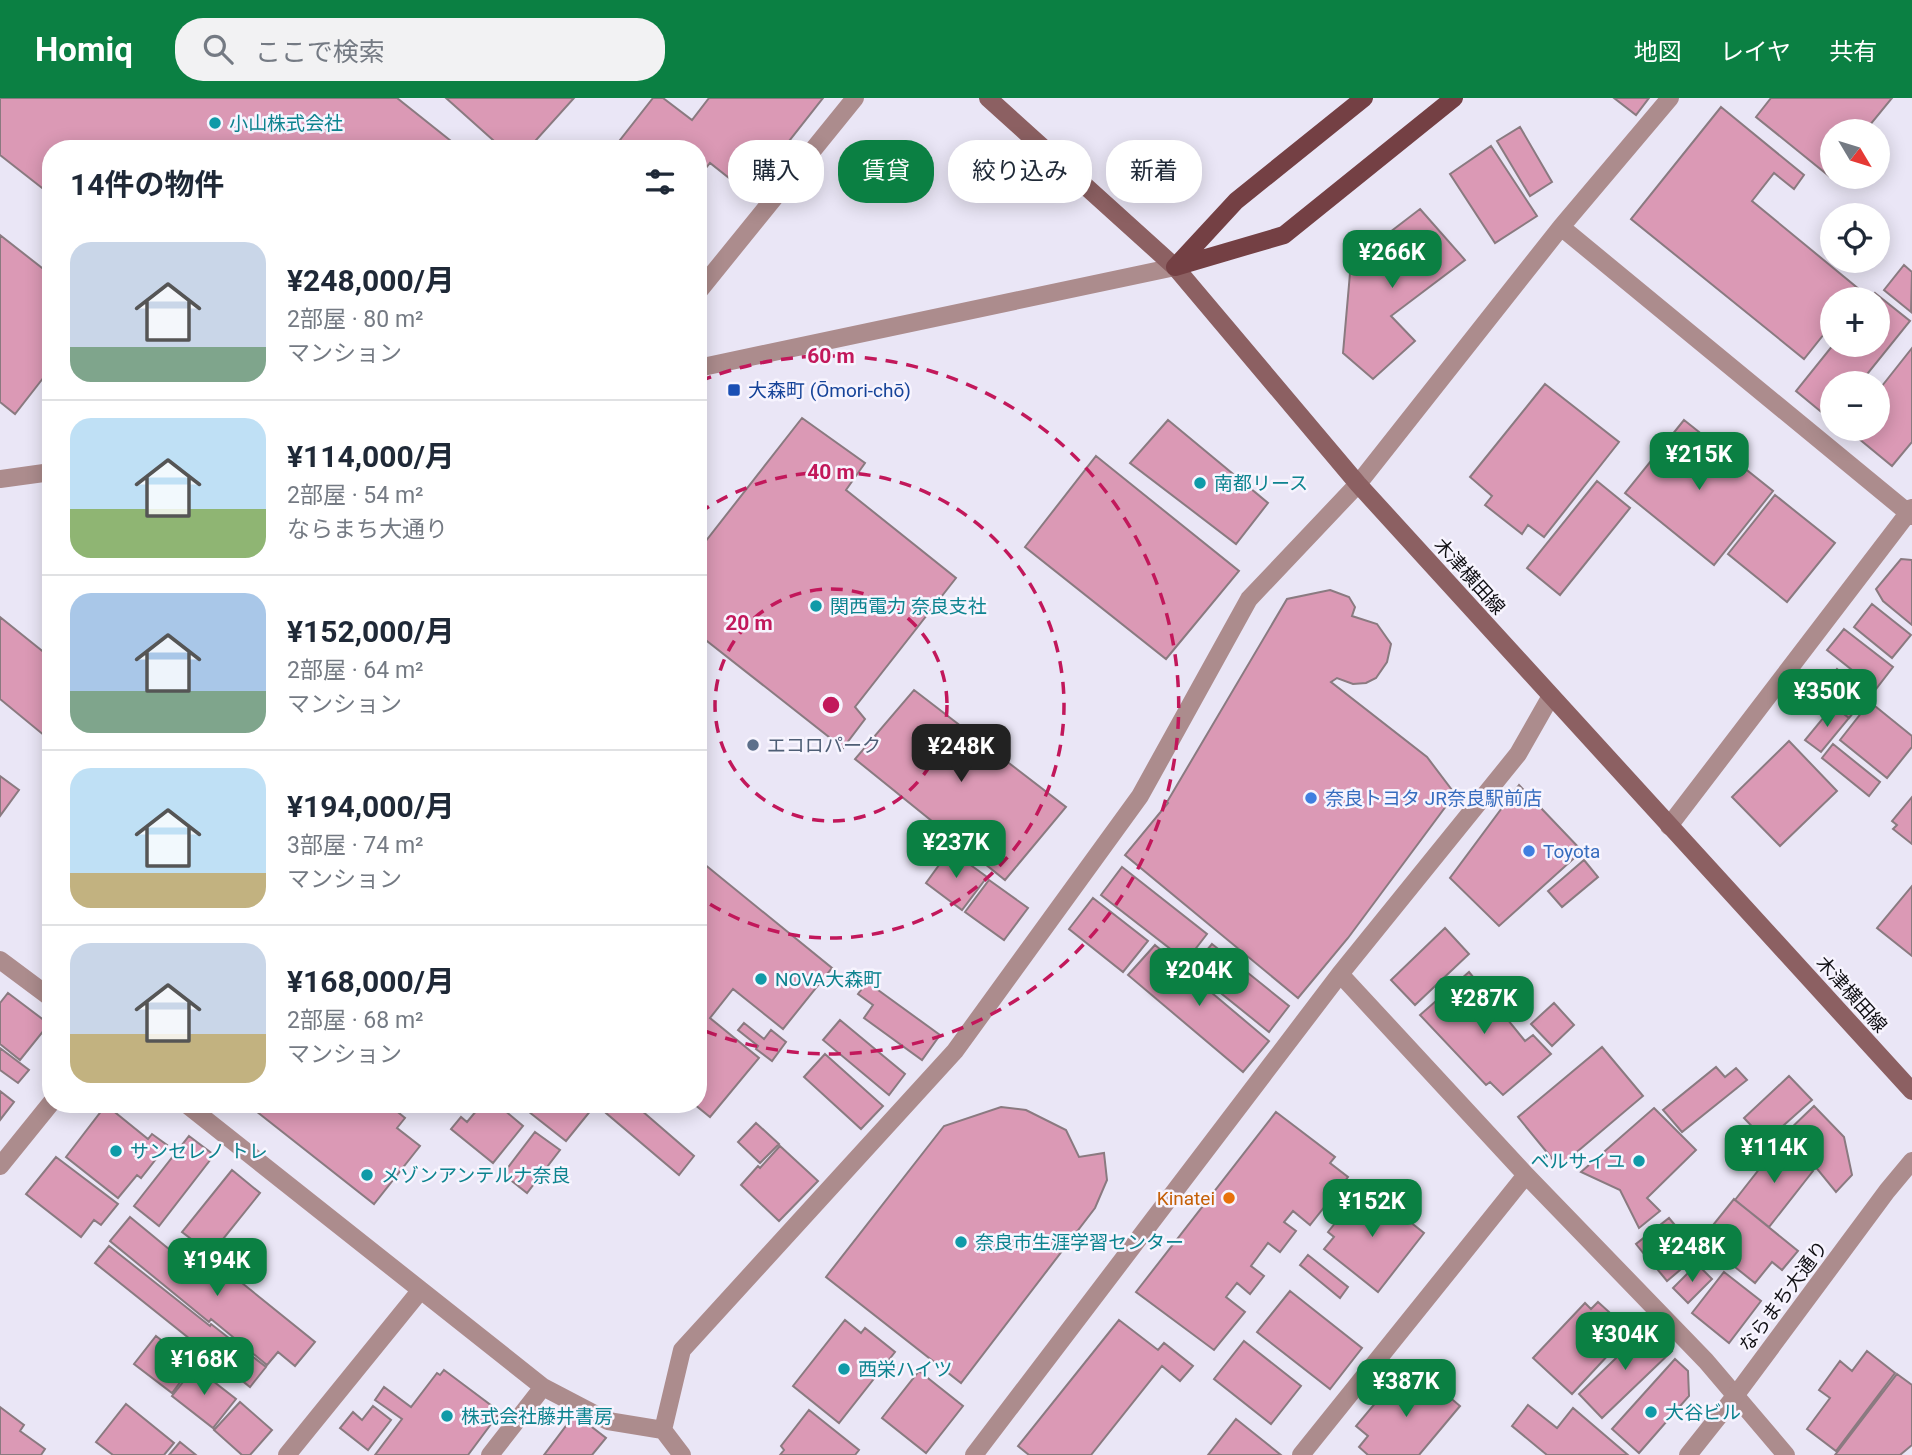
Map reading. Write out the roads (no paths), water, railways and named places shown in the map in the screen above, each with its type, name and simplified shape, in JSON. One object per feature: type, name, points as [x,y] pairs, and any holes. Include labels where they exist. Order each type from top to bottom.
[{"type":"main road","name":"木津横田線","points":[[988,98],[1174,267],[1358,484],[1912,1091]]},
{"type":"main road","points":[[1174,267],[1236,201],[1364,98]]},
{"type":"main road","points":[[1174,267],[1284,235],[1454,98]]},
{"type":"street","points":[[707,281],[855,98]]},
{"type":"street","points":[[663,1430],[682,1350],[955,1051],[1140,796],[1249,599],[1358,484],[1561,227],[1670,98]]},
{"type":"street","points":[[1561,227],[1911,513],[1670,826]]},
{"type":"street","points":[[707,366],[1174,267]]},
{"type":"street","points":[[0,479],[42,473]]},
{"type":"street","points":[[974,1455],[1340,974],[1518,754],[1551,696]]},
{"type":"street","points":[[0,960],[42,991]]},
{"type":"street","points":[[1340,974],[1706,1362],[1786,1455]]},
{"type":"street","points":[[0,1166],[43,1113]]},
{"type":"street","points":[[197,1113],[543,1387],[608,1421],[663,1430],[682,1455]]},
{"type":"street","name":"ならまち大通り","points":[[1688,1455],[1912,1161]]},
{"type":"street","points":[[1301,1455],[1526,1174]]},
{"type":"street","points":[[287,1455],[420,1292]]},
{"type":"street","points":[[490,1455],[543,1387]]},
{"type":"place","name":"小山株式会社","points":[[215,123]]},
{"type":"place","name":"大森町 (Ōmori-chō)","points":[[734,390]]},
{"type":"place","name":"南都リース","points":[[1200,483]]},
{"type":"place","name":"関西電力 奈良支社","points":[[816,606]]},
{"type":"place","name":"エコロパーク","points":[[753,745]]},
{"type":"place","name":"奈良トヨタ JR奈良駅前店","points":[[1311,798]]},
{"type":"place","name":"Toyota","points":[[1529,851]]},
{"type":"place","name":"NOVA大森町","points":[[761,979]]},
{"type":"place","name":"サンセレノ トレ","points":[[116,1151]]},
{"type":"place","name":"ベルサイユ","points":[[1639,1161]]},
{"type":"place","name":"メゾンアンテルナ奈良","points":[[367,1175]]},
{"type":"place","name":"Kinatei","points":[[1229,1198]]},
{"type":"place","name":"奈良市生涯学習センター","points":[[961,1242]]},
{"type":"place","name":"西栄ハイツ","points":[[844,1369]]},
{"type":"place","name":"大谷ビル","points":[[1651,1412]]},
{"type":"place","name":"株式会社藤井書房","points":[[447,1416]]}]
